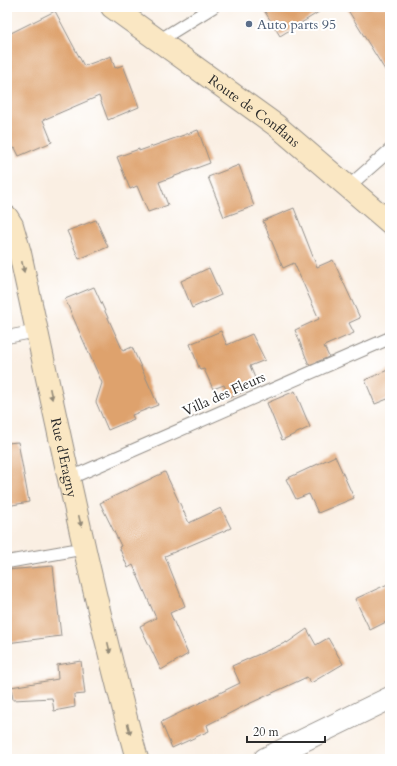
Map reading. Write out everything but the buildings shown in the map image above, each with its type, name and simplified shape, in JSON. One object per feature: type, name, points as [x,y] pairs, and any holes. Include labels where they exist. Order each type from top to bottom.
[{"type":"main road","name":"Route de Conflans","points":[[112,7],[277,126],[390,223]]},
{"type":"main road","name":"Rue d'Eragny","points":[[9,223],[20,253],[86,548],[121,699],[137,759]]},
{"type":"street","points":[[265,759],[390,698]]},
{"type":"lane","points":[[158,41],[213,7]]},
{"type":"lane","points":[[348,187],[390,150]]},
{"type":"lane","points":[[7,337],[37,331]]},
{"type":"lane","name":"Villa des Fleurs","points":[[70,478],[390,338]]},
{"type":"lane","points":[[7,562],[86,548]]},
{"type":"place","name":"Auto parts 95","points":[[249,24]]}]
